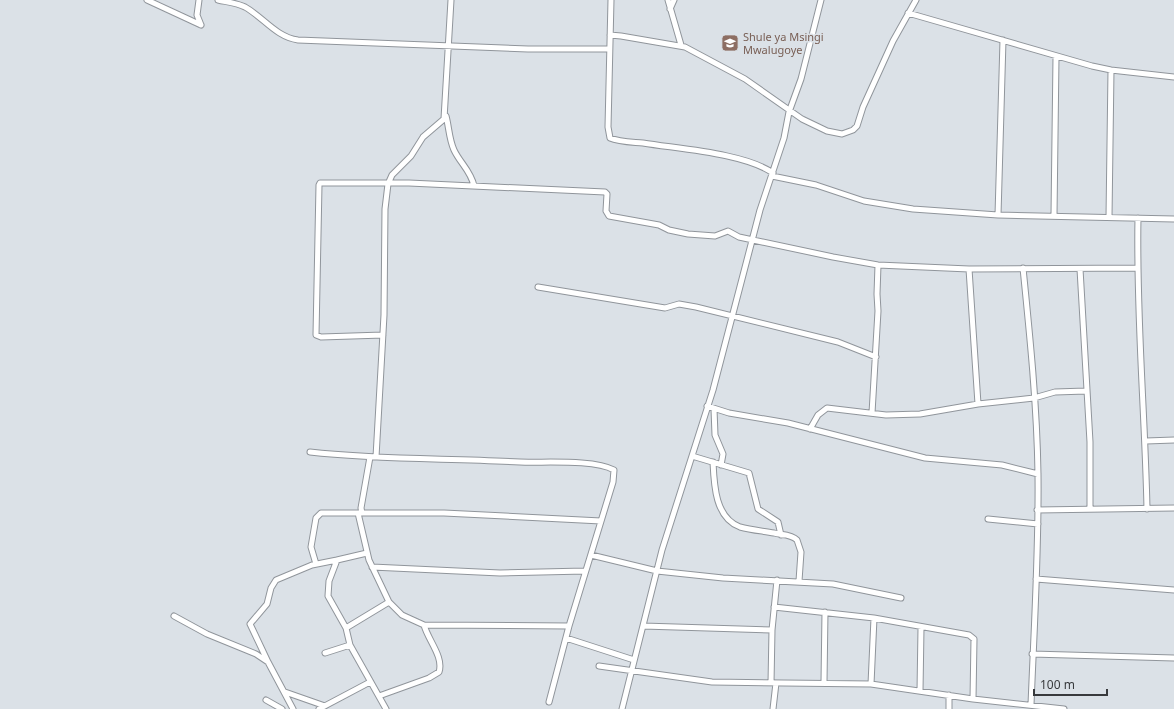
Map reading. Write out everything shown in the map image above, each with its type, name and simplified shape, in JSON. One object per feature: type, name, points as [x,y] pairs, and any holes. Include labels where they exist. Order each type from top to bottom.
[{"type":"street","points":[[146,0],[201,25],[197,15],[199,0]]},
{"type":"street","points":[[218,0],[243,6],[269,26],[293,39],[528,49],[609,49]]},
{"type":"street","points":[[451,0],[447,46],[445,113],[443,121],[422,137],[411,156],[392,175],[388,184],[385,208],[383,335],[373,457],[364,484],[360,513],[367,553],[389,602],[402,615],[424,625],[569,626]]},
{"type":"street","points":[[611,0],[608,126],[610,138],[747,161],[758,164],[772,174],[816,185],[864,201],[883,205],[913,209],[998,215],[1174,220]]},
{"type":"street","points":[[668,0],[681,45]]},
{"type":"street","points":[[670,9],[674,0]]},
{"type":"street","points":[[622,709],[668,527],[707,406],[714,390],[760,210],[784,138],[789,112],[801,79],[821,0]]},
{"type":"street","points":[[610,36],[681,45],[745,79],[789,112],[835,134],[842,134],[854,130],[857,126],[863,107],[908,13],[916,0]]},
{"type":"street","points":[[908,13],[1056,56],[1111,70],[1174,78]]},
{"type":"street","points":[[998,215],[1003,40]]},
{"type":"street","points":[[1054,216],[1056,56]]},
{"type":"street","points":[[1109,217],[1111,70]]},
{"type":"street","points":[[445,113],[451,142],[458,159],[471,175],[474,186]]},
{"type":"street","points":[[383,335],[316,336],[318,185],[322,182],[474,186],[605,192],[607,194],[606,211],[609,216],[659,225],[668,230],[688,234],[715,236],[728,232],[739,237],[752,240],[878,265],[969,269],[1138,268]]},
{"type":"street","points":[[1138,218],[1140,356],[1146,441],[1147,509]]},
{"type":"street","points":[[872,413],[876,357],[878,265]]},
{"type":"street","points":[[1023,268],[1034,398],[1038,474],[1038,524],[1031,705]]},
{"type":"street","points":[[969,269],[978,404]]},
{"type":"street","points":[[1080,269],[1090,442],[1090,508]]},
{"type":"street","points":[[538,287],[665,308],[680,304],[732,317],[765,323],[838,342],[876,357]]},
{"type":"street","points":[[810,429],[818,415],[827,408],[901,415],[920,414],[978,404],[1034,398],[1055,392],[1086,391]]},
{"type":"street","points":[[707,406],[714,409],[810,429],[925,458],[1002,465],[1038,474]]},
{"type":"street","points":[[714,409],[715,435],[723,454],[721,465]]},
{"type":"street","points":[[1146,441],[1174,440]]},
{"type":"street","points":[[310,452],[373,457],[487,459],[569,463],[611,468],[614,470],[615,475],[569,626],[549,702]]},
{"type":"street","points":[[692,456],[747,471],[750,474],[758,509],[778,522],[781,535]]},
{"type":"street","points":[[713,462],[714,484],[717,501],[733,523],[748,529],[794,538],[800,546],[799,582]]},
{"type":"street","points":[[1037,510],[1090,508],[1174,508]]},
{"type":"street","points":[[316,564],[311,547],[317,516],[321,513],[444,513],[601,521]]},
{"type":"street","points":[[988,518],[1038,524]]},
{"type":"street","points":[[291,708],[285,692],[250,628],[250,622],[265,606],[272,585],[276,580],[316,564],[367,553]]},
{"type":"street","points":[[591,555],[657,571],[799,582],[853,588],[901,598]]},
{"type":"street","points":[[338,560],[329,581],[327,593],[346,628],[350,645],[386,709]]},
{"type":"street","points":[[372,567],[500,573],[585,571]]},
{"type":"street","points":[[1036,579],[1174,590]]},
{"type":"street","points":[[773,709],[772,630],[777,580]]},
{"type":"street","points":[[346,628],[389,602]]},
{"type":"street","points":[[774,607],[874,618],[921,628],[969,635],[974,639],[973,699]]},
{"type":"street","points":[[824,682],[825,612]]},
{"type":"street","points":[[174,616],[207,634],[256,654],[268,662]]},
{"type":"street","points":[[871,684],[874,618]]},
{"type":"street","points":[[379,696],[429,678],[439,672],[440,661],[424,625]]},
{"type":"street","points":[[643,626],[772,630]]},
{"type":"street","points":[[920,691],[921,628]]},
{"type":"street","points":[[566,638],[634,660]]},
{"type":"street","points":[[325,652],[350,645]]},
{"type":"street","points":[[1032,654],[1174,658]]},
{"type":"street","points":[[599,666],[712,682],[824,682],[871,684],[1021,707],[1031,705],[1064,709]]},
{"type":"street","points":[[318,709],[370,682]]},
{"type":"street","points":[[285,692],[325,706]]},
{"type":"street","points":[[949,695],[949,709]]},
{"type":"street","points":[[266,700],[282,709]]},
{"type":"place","name":"Shule ya Msingi Mwalugoye","points":[[730,43]]}]
